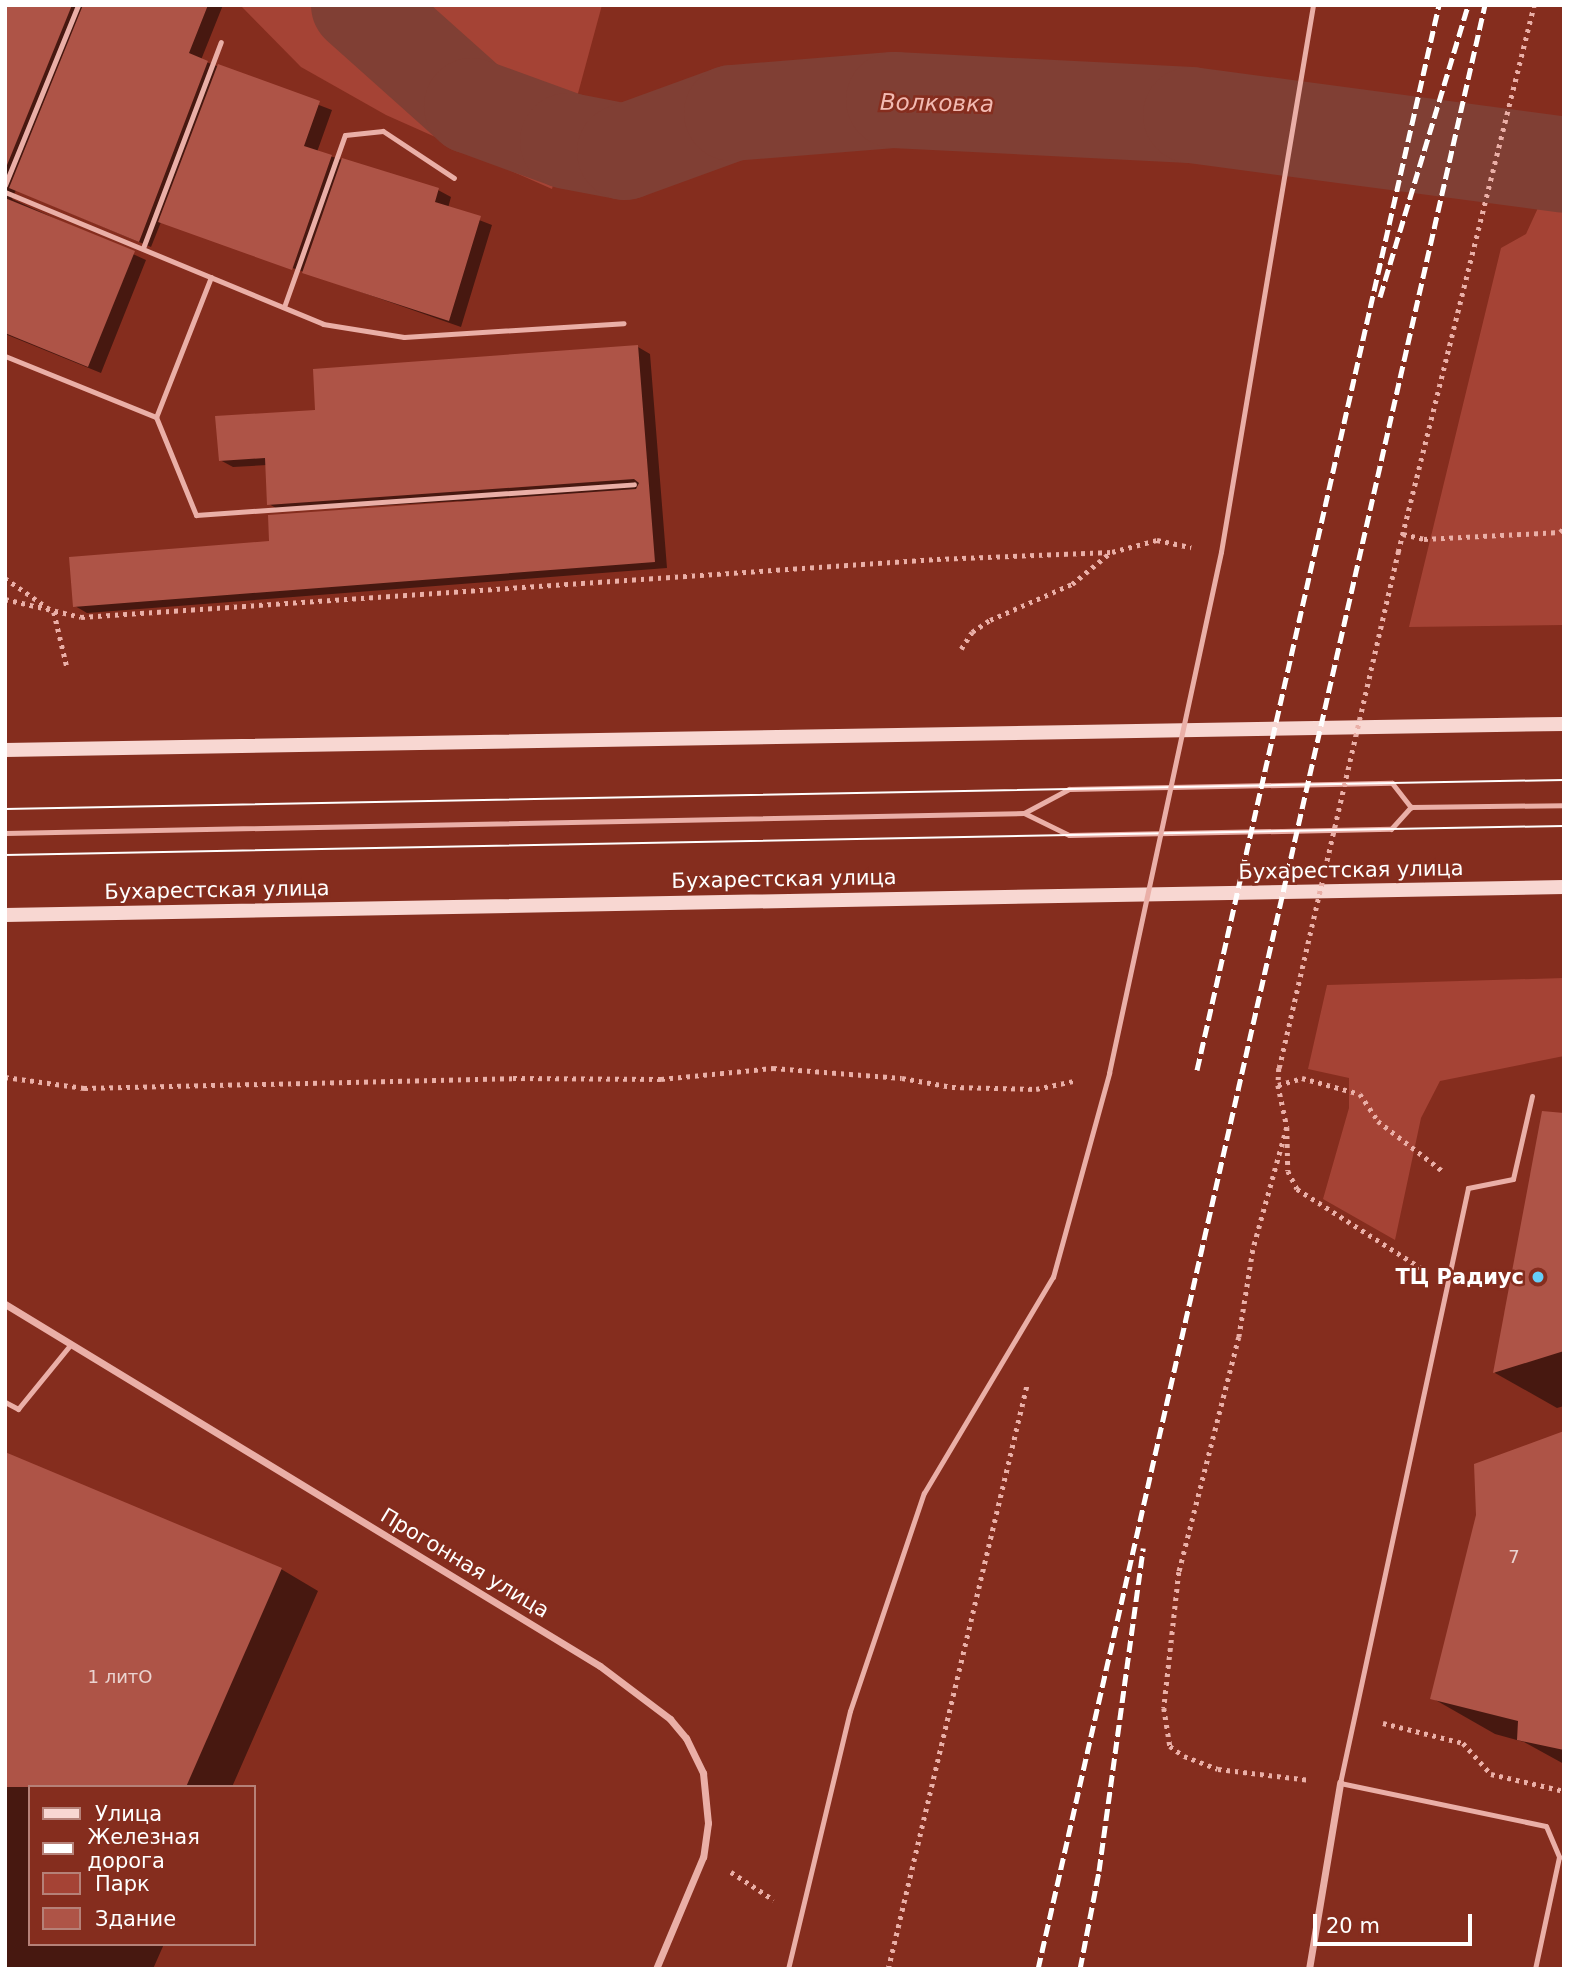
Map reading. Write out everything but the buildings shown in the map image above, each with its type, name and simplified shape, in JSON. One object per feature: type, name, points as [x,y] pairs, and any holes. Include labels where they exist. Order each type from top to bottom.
[{"type":"main road","points":[[5,750],[1564,724]]},
{"type":"main road","name":"Бухарестская улица","points":[[5,915],[1564,887]]},
{"type":"street","name":"Прогонная улица","points":[[5,1304],[638,1691],[670,1719],[700,1765],[707,1791],[703,1857],[656,1969]]},
{"type":"street","points":[[1309,1969],[1340,1783]]},
{"type":"lane","points":[[5,185],[78,5]]},
{"type":"lane","points":[[788,1969],[797,1916],[824,1831],[850,1711],[924,1493],[1053,1277],[1109,1073],[1221,552],[1313,5]]},
{"type":"lane","points":[[143,248],[220,42]]},
{"type":"lane","points":[[284,307],[345,135],[383,131],[454,178]]},
{"type":"lane","points":[[5,191],[323,324],[404,337],[624,323]]},
{"type":"lane","points":[[211,277],[156,417],[196,515],[634,484]]},
{"type":"lane","points":[[5,356],[156,417]]},
{"type":"lane","points":[[5,833],[1024,813],[1069,789],[1379,783],[1392,783],[1411,807]]},
{"type":"lane","points":[[1024,813],[1069,835],[1082,835],[1391,829],[1411,807],[1564,805]]},
{"type":"lane","points":[[1532,1096],[1513,1179],[1468,1188],[1340,1783],[1546,1826],[1559,1857],[1535,1969]]},
{"type":"lane","points":[[5,1402],[18,1409],[71,1344]]},
{"type":"path","points":[[1447,1284],[1315,1205],[1297,1189],[1288,1171],[1287,1127],[1278,1085],[1279,1068],[1398,552],[1473,264],[1534,5]]},
{"type":"path","points":[[1403,534],[1424,540],[1560,532],[1564,528]]},
{"type":"path","points":[[5,599],[81,617],[937,559],[1112,552],[1157,540],[1221,552]]},
{"type":"path","points":[[961,649],[972,632],[990,620],[1072,584],[1112,552]]},
{"type":"path","points":[[5,578],[54,612],[67,667]]},
{"type":"path","points":[[5,1077],[84,1088],[513,1078],[661,1079],[773,1068],[952,1087],[1036,1089],[1109,1073]]},
{"type":"path","points":[[1278,1085],[1302,1078],[1360,1094],[1378,1122],[1468,1188]]},
{"type":"path","points":[[1287,1127],[1253,1250],[1239,1337],[1179,1572],[1164,1708],[1170,1746],[1184,1756],[1218,1769],[1340,1783]]},
{"type":"path","points":[[888,1969],[1030,1372]]},
{"type":"path","points":[[1355,1716],[1464,1743],[1492,1774],[1564,1791]]},
{"type":"path","points":[[703,1857],[797,1916]]},
{"type":"green space","points":[[240,5],[602,5],[552,189],[386,115],[301,67]]},
{"type":"green space","points":[[1548,186],[1564,192],[1564,625],[1409,627],[1501,248],[1526,234]]},
{"type":"green space","points":[[1564,978],[1564,1056],[1440,1081],[1421,1118],[1395,1240],[1323,1199],[1349,1108],[1349,1078],[1308,1069],[1327,985]]},
{"type":"shaded area","points":[[1558,144],[1564,144],[1564,192],[1548,186]]},
{"type":"waterway","name":"Волковка","points":[[359,5],[472,106],[568,141],[625,152],[732,113],[894,100],[1191,115],[1564,165]]},
{"type":"tram line","points":[[5,809],[1564,780]]},
{"type":"tram line","points":[[5,855],[1564,826]]},
{"type":"railway","points":[[1197,1070],[1439,5]]},
{"type":"railway","points":[[1380,297],[1468,5]]},
{"type":"railway","points":[[1038,1969],[1485,5]]},
{"type":"railway","points":[[1080,1969],[1099,1871],[1143,1548]]},
{"type":"place","name":"ТЦ Радиус","points":[[1538,1277]]}]
